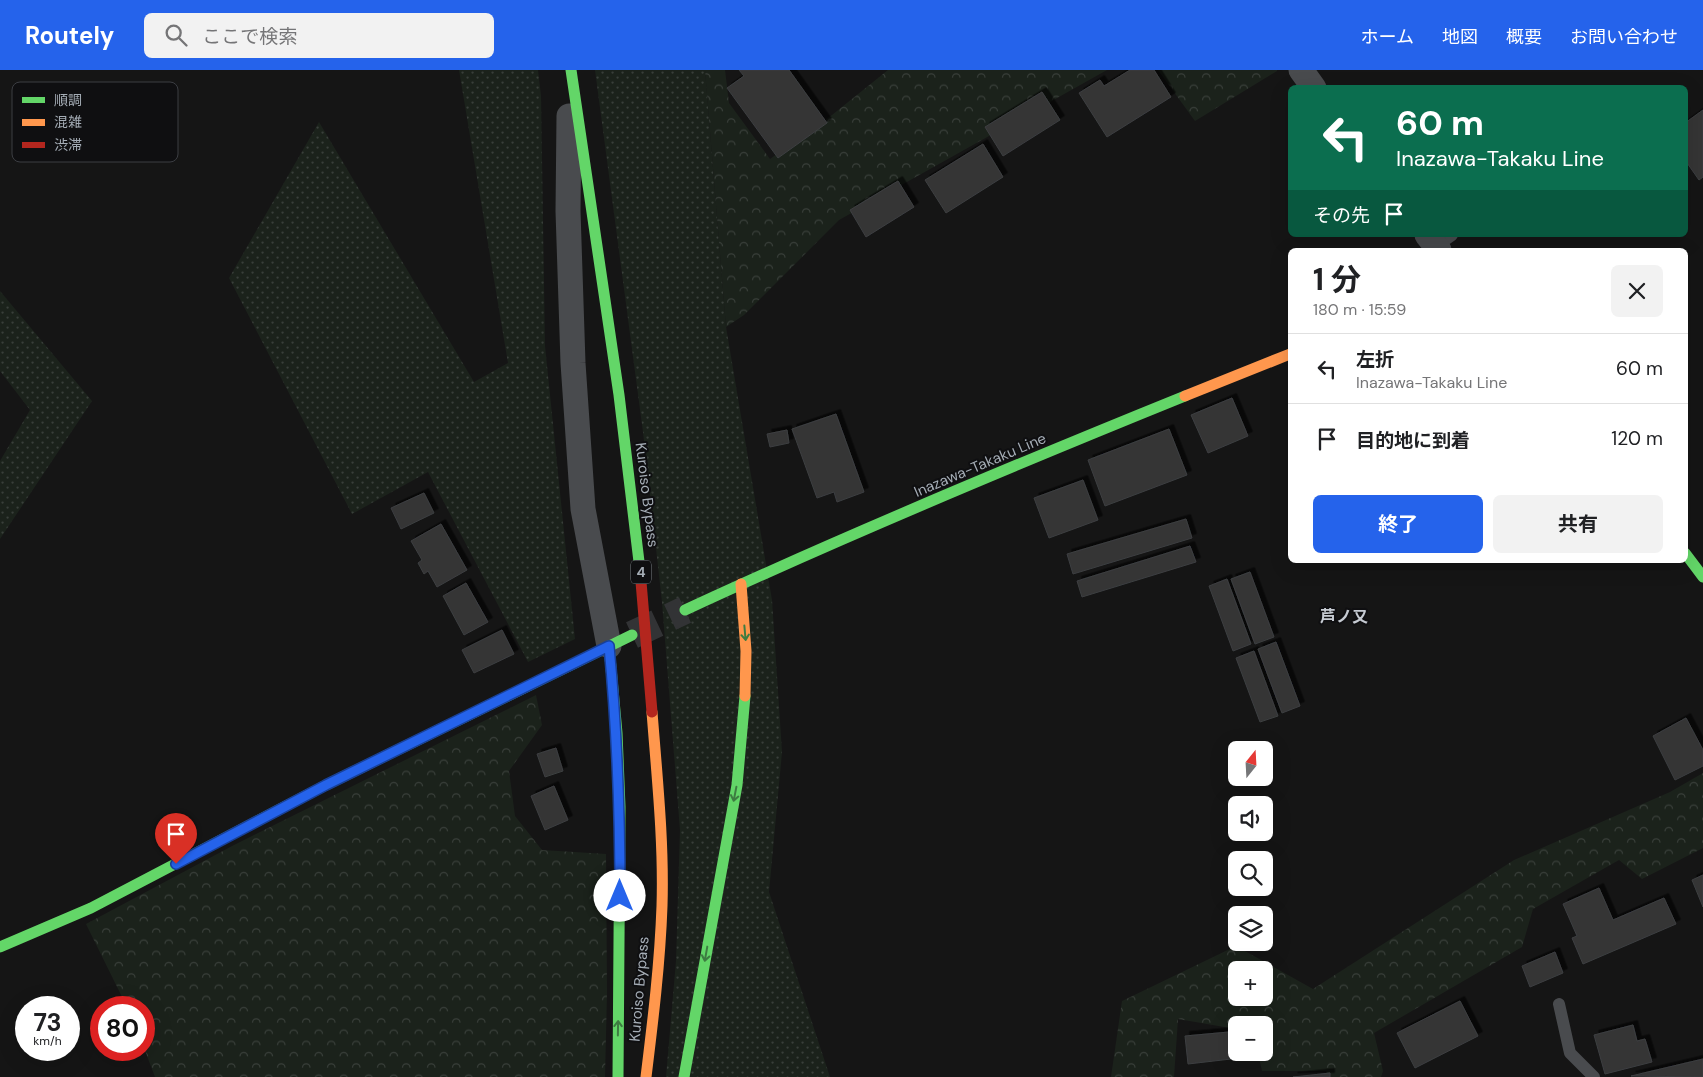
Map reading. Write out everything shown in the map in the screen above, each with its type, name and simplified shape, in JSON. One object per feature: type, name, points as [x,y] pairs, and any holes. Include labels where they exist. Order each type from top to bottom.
[{"type":"main road","name":"Kuroiso Bypass","points":[[570,70],[635,514],[648,648],[662,904],[654,1007],[646,1077]]},
{"type":"main road","name":"Inazawa-Takaku Line","points":[[685,610],[1029,459],[1288,355]]},
{"type":"main road","points":[[1688,557],[1703,577]]},
{"type":"main road","points":[[684,1077],[737,784],[744,715],[746,650],[741,584]]},
{"type":"main road","points":[[0,947],[91,908],[326,785],[632,635]]},
{"type":"main road","points":[[609,646],[617,733],[620,807],[618,1077]]},
{"type":"street","points":[[570,70],[568,211],[573,363],[583,509],[609,646]]},
{"type":"street","points":[[1301,70],[1312,85]]},
{"type":"lane","points":[[1559,1004],[1570,1053],[1594,1077]]},
{"type":"green space","points":[[459,70],[538,70],[541,96],[545,346],[575,639],[528,662],[428,472],[352,514],[229,278],[319,122],[474,382],[508,363]]},
{"type":"green space","points":[[595,70],[705,70],[726,327],[772,600],[782,752],[769,892],[830,1077],[666,1077],[676,961],[680,830],[662,602],[643,432]]},
{"type":"green space","points":[[705,70],[725,70],[729,103],[770,159],[832,115],[888,70],[1107,70],[839,220],[744,315],[726,327]]},
{"type":"green space","points":[[1158,70],[1277,70],[1277,71],[1195,121]]},
{"type":"green space","points":[[0,291],[92,401],[0,539],[0,461],[30,410],[0,371]]},
{"type":"green space","points":[[536,695],[542,725],[509,771],[515,816],[542,850],[606,854],[607,993],[605,1077],[155,1077],[149,1061],[155,1061],[155,996],[122,996],[86,924],[234,845]]},
{"type":"green space","points":[[1703,773],[1703,848],[1642,879],[1619,860],[1533,909],[1522,947],[1374,1033],[1383,1071],[1381,1077],[1330,1077],[1326,1071],[1262,1071],[1260,1061],[1273,1061],[1273,1016],[1228,1016],[1228,1028],[1178,1019],[1174,1077],[1111,1077],[1122,1001],[1228,950],[1245,951],[1263,961],[1228,961],[1228,1006],[1273,1006],[1273,967],[1313,989],[1514,860],[1670,792]]},
{"type":"building","points":[[739,70],[789,70],[827,123],[778,158],[727,88],[744,76]]},
{"type":"building","points":[[1130,70],[1154,70],[1171,97],[1107,137],[1079,93],[1100,80],[1104,86]]},
{"type":"building","points":[[1042,92],[1060,120],[1003,156],[985,127]]},
{"type":"building","points":[[1703,110],[1703,177],[1699,180],[1688,164],[1688,121]]},
{"type":"building","points":[[983,144],[1003,177],[946,213],[925,180]]},
{"type":"building","points":[[898,181],[914,207],[866,237],[850,210]]},
{"type":"building","points":[[1232,398],[1248,436],[1208,453],[1191,415]]},
{"type":"building","points":[[836,414],[864,492],[837,502],[834,492],[817,498],[792,429]]},
{"type":"building","points":[[1169,429],[1187,475],[1105,506],[1088,460]]},
{"type":"building","points":[[787,430],[789,443],[770,447],[767,434]]},
{"type":"building","points":[[1083,480],[1098,520],[1049,538],[1034,498]]},
{"type":"building","points":[[424,493],[434,513],[401,529],[391,508]]},
{"type":"building","points":[[1186,519],[1192,538],[1073,574],[1067,554]]},
{"type":"building","points":[[441,524],[467,570],[437,587],[428,571],[424,574],[418,563],[422,560],[411,541]]},
{"type":"building","points":[[1190,546],[1196,562],[1082,597],[1077,581]]},
{"type":"building","points":[[1250,572],[1274,637],[1255,644],[1231,579]]},
{"type":"building","points":[[1227,579],[1251,644],[1233,651],[1209,586]]},
{"type":"building","points":[[466,583],[488,622],[464,635],[443,596]]},
{"type":"building","points":[[502,630],[514,654],[474,673],[462,650]]},
{"type":"building","points":[[1276,642],[1300,706],[1282,713],[1258,649]]},
{"type":"building","points":[[1254,651],[1278,716],[1260,722],[1236,658]]},
{"type":"building","points":[[1686,718],[1703,750],[1703,766],[1675,780],[1653,736]]},
{"type":"building","points":[[556,748],[563,771],[545,777],[537,754]]},
{"type":"building","points":[[554,786],[568,820],[545,830],[531,796]]},
{"type":"building","points":[[1703,875],[1703,907],[1692,880]]},
{"type":"building","points":[[1599,888],[1613,920],[1664,898],[1676,924],[1583,964],[1572,938],[1577,936],[1563,904]]},
{"type":"building","points":[[1555,952],[1563,973],[1530,987],[1522,966]]},
{"type":"building","points":[[1460,1001],[1478,1036],[1415,1068],[1397,1033]]},
{"type":"building","points":[[1633,1025],[1637,1041],[1645,1039],[1652,1062],[1605,1074],[1594,1035]]},
{"type":"building","points":[[1228,1032],[1228,1059],[1188,1064],[1185,1036]]},
{"type":"building","points":[[1703,1059],[1703,1077],[1631,1076]]},
{"type":"building","points":[[1330,1073],[1330,1077],[1293,1077]]},
{"type":"tunnel","points":[[632,635],[685,610]]},
{"type":"traffic: fast","points":[[571,70],[619,395],[640,570]]},
{"type":"traffic: fast","points":[[685,610],[934,500],[1185,396]]},
{"type":"traffic: fast","points":[[1688,557],[1703,577]]},
{"type":"traffic: fast","points":[[0,947],[91,908],[326,785],[632,635]]},
{"type":"traffic: fast","points":[[609,646],[617,733],[620,807],[618,1077]]},
{"type":"traffic: fast","points":[[684,1077],[737,785],[745,696]]},
{"type":"traffic: slow","points":[[1185,396],[1288,355]]},
{"type":"traffic: slow","points":[[741,584],[746,651],[745,696]]},
{"type":"traffic: slow","points":[[646,1077],[654,1013],[662,906],[661,834],[652,712]]},
{"type":"traffic: jam","points":[[640,570],[652,712]]},
{"type":"district","name":"芦ノ又","points":[[1344,616]]},
{"type":"route","points":[[176,864],[326,785],[609,646],[617,733],[620,807],[620,896]]}]
